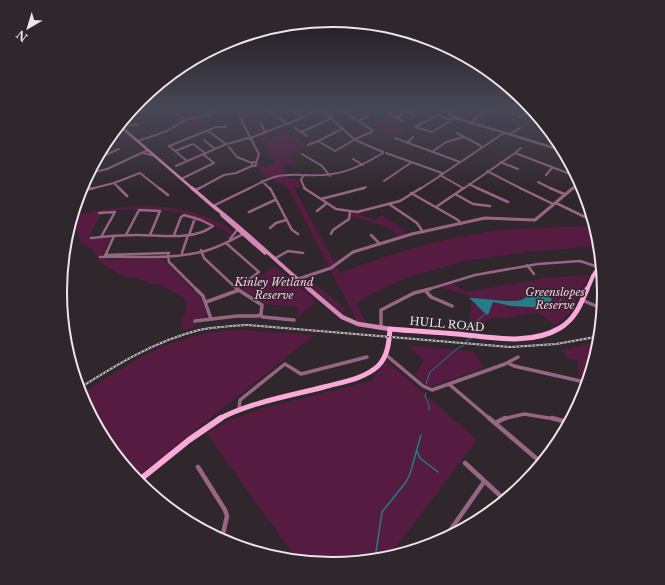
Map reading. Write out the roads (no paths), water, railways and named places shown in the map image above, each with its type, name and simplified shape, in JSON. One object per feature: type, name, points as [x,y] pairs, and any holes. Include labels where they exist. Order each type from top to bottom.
[{"type":"main road","name":"HULL ROAD","points":[[133,136],[298,279],[348,320],[358,324],[390,329],[493,337],[514,338],[547,334],[565,325],[576,313],[597,270]]},
{"type":"main road","name":"HULL ROAD","points":[[213,206],[243,231],[270,258],[274,259]]},
{"type":"main road","points":[[143,478],[214,422],[239,409],[360,377],[377,367],[390,345],[390,329]]},
{"type":"street","points":[[138,141],[152,136]]},
{"type":"street","points":[[187,161],[169,146],[196,136]]},
{"type":"street","points":[[215,136],[226,144]]},
{"type":"street","points":[[176,166],[226,144],[254,136]]},
{"type":"street","points":[[308,145],[327,136]]},
{"type":"street","points":[[351,136],[355,140],[384,153],[434,170],[463,188]]},
{"type":"street","points":[[318,141],[336,152],[362,136]]},
{"type":"street","points":[[303,175],[302,183],[304,188],[336,209],[350,212],[400,201],[499,136]]},
{"type":"street","points":[[517,136],[555,148]]},
{"type":"street","points":[[407,143],[414,137]]},
{"type":"street","points":[[432,152],[446,142],[464,137],[483,147]]},
{"type":"street","points":[[229,148],[237,157],[256,166],[256,163],[260,158],[250,138]]},
{"type":"street","points":[[395,138],[460,162]]},
{"type":"street","points":[[181,179],[214,163],[187,140]]},
{"type":"street","points":[[204,140],[215,149]]},
{"type":"street","points":[[175,151],[193,144]]},
{"type":"street","points":[[436,207],[521,148]]},
{"type":"street","points":[[106,155],[119,149]]},
{"type":"street","points":[[96,171],[107,169],[148,150]]},
{"type":"street","points":[[515,152],[571,174]]},
{"type":"street","points":[[142,153],[155,156]]},
{"type":"street","points":[[213,206],[262,181],[281,174],[330,176],[348,172],[384,153]]},
{"type":"street","points":[[302,154],[324,166],[330,176]]},
{"type":"street","points":[[353,159],[363,165]]},
{"type":"street","points":[[384,181],[412,162]]},
{"type":"street","points":[[500,162],[518,169]]},
{"type":"street","points":[[195,190],[224,175],[236,173],[252,164]]},
{"type":"street","points":[[546,174],[552,168]]},
{"type":"street","points":[[487,171],[554,203],[587,216]]},
{"type":"street","points":[[88,189],[114,183],[142,173],[168,195]]},
{"type":"street","points":[[262,181],[270,188],[292,230],[298,234]]},
{"type":"street","points":[[538,182],[564,194]]},
{"type":"street","points":[[114,183],[127,196]]},
{"type":"street","points":[[469,184],[508,202]]},
{"type":"street","points":[[298,279],[331,268],[353,252],[422,232],[485,218],[535,220],[564,194],[576,186]]},
{"type":"street","points":[[321,199],[331,195],[342,194],[366,187]]},
{"type":"street","points":[[411,193],[458,220],[461,224]]},
{"type":"street","points":[[455,194],[473,204],[490,206]]},
{"type":"street","points":[[249,212],[275,200]]},
{"type":"street","points":[[317,211],[327,203]]},
{"type":"street","points":[[389,204],[417,223],[422,232]]},
{"type":"street","points":[[126,235],[139,210],[160,211],[150,235]]},
{"type":"street","points":[[99,213],[115,212],[101,237]]},
{"type":"street","points":[[331,234],[333,230],[349,219],[350,212]]},
{"type":"street","points":[[91,238],[126,235],[150,235],[174,235],[189,235],[206,231],[213,228],[213,226],[195,218],[183,216],[174,235]]},
{"type":"street","points":[[182,253],[195,218]]},
{"type":"street","points":[[270,228],[276,222],[286,220]]},
{"type":"street","points":[[101,256],[169,254],[201,251],[226,243],[238,237],[243,231]]},
{"type":"street","points":[[169,254],[201,251],[230,239],[243,231]]},
{"type":"street","points":[[371,235],[380,244]]},
{"type":"street","points":[[106,256],[114,236]]},
{"type":"street","points":[[238,237],[248,239],[259,248]]},
{"type":"street","points":[[206,302],[238,289],[258,275],[259,272],[226,243]]},
{"type":"street","points":[[201,251],[204,258],[238,289],[262,305],[260,315]]},
{"type":"street","points":[[274,259],[288,251],[303,253]]},
{"type":"street","points":[[169,254],[169,262],[203,296],[211,318]]},
{"type":"street","points":[[381,328],[382,309],[414,293],[475,275],[527,265],[580,261],[596,266]]},
{"type":"street","points":[[527,265],[534,274]]},
{"type":"street","points":[[425,290],[431,297],[452,306]]},
{"type":"street","points":[[582,300],[597,307]]},
{"type":"street","points":[[195,321],[211,318],[260,315],[263,317],[294,320]]},
{"type":"street","points":[[386,354],[429,390],[435,390],[450,385],[508,362],[519,356]]},
{"type":"street","points":[[239,409],[240,400],[285,364],[301,374],[367,358]]},
{"type":"street","points":[[508,362],[514,366],[583,382]]},
{"type":"street","points":[[450,385],[538,460]]},
{"type":"street","points":[[495,423],[512,416],[525,413],[564,422]]},
{"type":"street","points":[[465,463],[501,497]]},
{"type":"street","points":[[198,467],[225,510],[227,516],[221,534]]},
{"type":"street","points":[[450,531],[484,482]]},
{"type":"water","points":[[530,295],[548,296],[552,299],[547,308],[511,306],[493,302],[488,315],[469,298],[516,301],[522,300]]},
{"type":"waterway","points":[[550,303],[557,305],[561,299]]},
{"type":"waterway","points":[[473,329],[475,323],[485,314]]},
{"type":"waterway","points":[[466,341],[472,338]]},
{"type":"waterway","points":[[426,384],[430,372],[458,348],[464,345]]},
{"type":"waterway","points":[[426,393],[425,396],[429,405],[429,410]]},
{"type":"waterway","points":[[376,552],[382,512],[406,482],[410,474],[421,435]]},
{"type":"waterway","points":[[417,451],[420,458],[438,472]]},
{"type":"railway","points":[[84,385],[151,347],[167,340],[199,330],[217,327],[248,325],[511,347],[556,344],[594,337]]},
{"type":"park label","name":"Kinley Wetland Reserve","points":[[274,288]]},
{"type":"park label","name":"Greenslopes Reserve","points":[[555,298]]}]
